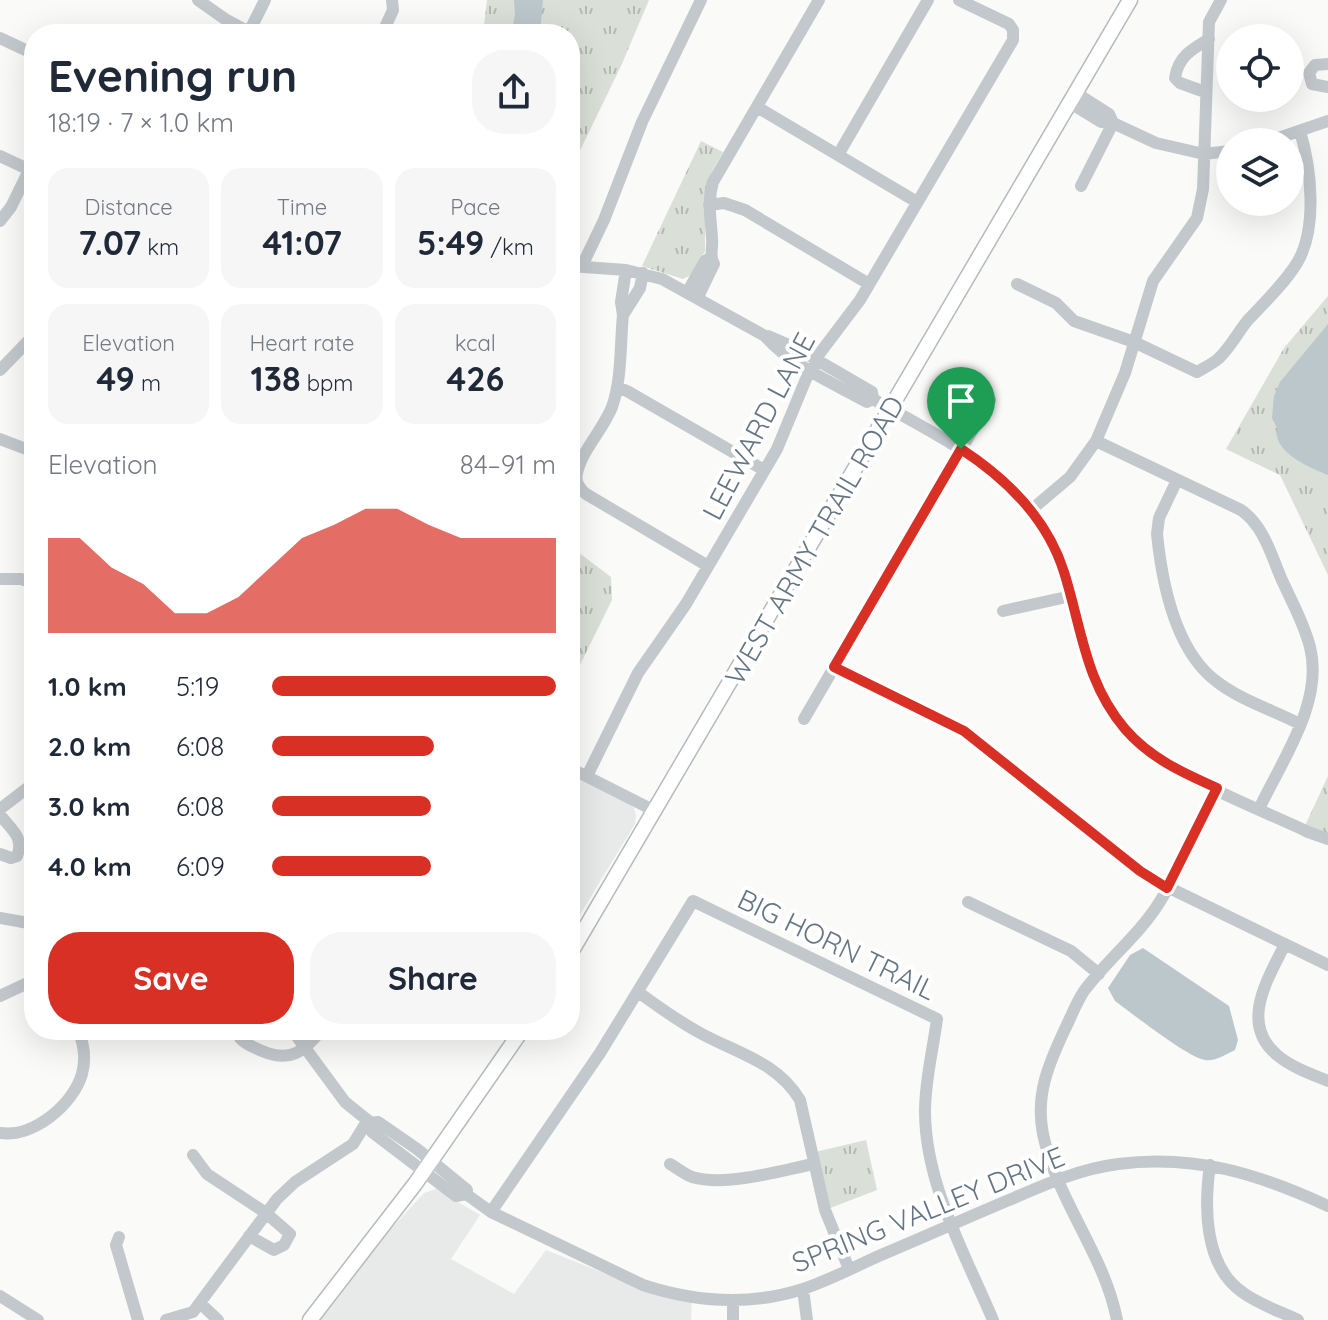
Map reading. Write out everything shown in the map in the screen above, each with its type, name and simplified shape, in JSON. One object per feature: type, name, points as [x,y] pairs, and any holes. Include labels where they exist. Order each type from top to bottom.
[{"type":"main road","name":"WEST ARMY TRAIL ROAD","points":[[580,937],[1130,0]]},
{"type":"main road","points":[[310,1320],[428,1166],[515,1040]]},
{"type":"street","points":[[198,0],[235,24]]},
{"type":"street","points":[[253,24],[265,0]]},
{"type":"street","points":[[387,24],[393,10],[392,0]]},
{"type":"street","points":[[580,259],[604,220],[642,122],[701,0]]},
{"type":"street","points":[[693,294],[714,264],[710,258],[709,205],[710,191],[717,173],[819,0]]},
{"type":"street","points":[[838,155],[928,0]]},
{"type":"street","name":"LEEWARD LANE","points":[[587,776],[638,673],[708,566],[777,449],[814,365],[869,284],[1014,35],[1009,24],[959,0]]},
{"type":"street","points":[[1031,510],[1070,477],[1096,441],[1125,373],[1156,275],[1197,218],[1202,200],[1209,22],[1221,0]]},
{"type":"street","points":[[0,38],[24,49]]},
{"type":"street","points":[[1205,92],[1180,83],[1175,78],[1176,70],[1187,52],[1209,39]]},
{"type":"street","points":[[1328,64],[1315,65],[1309,73],[1312,84],[1328,87]]},
{"type":"street","points":[[1073,98],[1101,122],[1113,123],[1156,143],[1204,154],[1216,153]]},
{"type":"street","points":[[757,107],[917,202]]},
{"type":"street","points":[[1304,130],[1328,121]]},
{"type":"street","points":[[1081,186],[1113,123]]},
{"type":"street","points":[[1017,284],[1056,303],[1074,321],[1134,342],[1197,372],[1217,361],[1236,334],[1289,275],[1304,247],[1309,221],[1308,158],[1304,144]]},
{"type":"street","points":[[0,156],[24,168]]},
{"type":"street","points":[[0,221],[24,184]]},
{"type":"street","points":[[709,205],[724,203],[745,210],[869,284]]},
{"type":"street","points":[[580,266],[643,273],[693,294],[765,336],[776,338],[814,365],[872,392],[873,399],[961,449],[1001,477],[1031,510],[1053,546],[1071,596],[1089,668],[1113,714],[1130,734],[1150,752],[1179,770],[1328,839]]},
{"type":"street","points":[[580,463],[609,415],[617,387],[623,315],[621,302],[626,270]]},
{"type":"street","points":[[623,315],[640,288],[643,273]]},
{"type":"street","points":[[0,370],[24,345]]},
{"type":"street","points":[[617,387],[764,470]]},
{"type":"street","points":[[804,719],[990,400]]},
{"type":"street","points":[[0,439],[24,448]]},
{"type":"street","points":[[1096,441],[1247,514],[1264,539],[1309,643],[1313,661],[1312,690],[1300,724],[1259,809]]},
{"type":"street","points":[[1177,480],[1159,518],[1157,534],[1178,630],[1188,650],[1205,672],[1223,686],[1300,724]]},
{"type":"street","points":[[580,487],[586,494],[708,566]]},
{"type":"street","points":[[0,579],[24,580]]},
{"type":"street","points":[[1003,611],[1071,596]]},
{"type":"street","points":[[834,667],[964,731],[1140,871],[1167,888],[1328,965]]},
{"type":"street","points":[[580,773],[655,811]]},
{"type":"street","points":[[1117,1320],[1106,1279],[1093,1249],[1073,1217],[1042,1132],[1043,1084],[1051,1059],[1079,1000],[1151,914],[1217,788]]},
{"type":"street","points":[[0,809],[24,791]]},
{"type":"street","points":[[0,815],[20,839],[21,847],[17,856],[11,858],[0,854]]},
{"type":"street","name":"BIG HORN TRAIL","points":[[638,992],[693,901],[937,1019],[926,1083],[926,1135],[936,1183],[993,1320]]},
{"type":"street","points":[[968,902],[1071,951],[1099,974]]},
{"type":"street","points":[[0,918],[24,922]]},
{"type":"street","points":[[1285,944],[1260,996],[1258,1016],[1261,1033],[1277,1055],[1328,1081]]},
{"type":"street","points":[[0,996],[24,985]]},
{"type":"street","points":[[491,1212],[638,992],[686,1026],[768,1066],[786,1080],[800,1100],[825,1210],[849,1269]]},
{"type":"street","points":[[0,1133],[23,1133],[43,1122],[77,1085],[82,1071],[84,1049],[81,1040]]},
{"type":"street","points":[[242,1040],[277,1057],[288,1057],[313,1040]]},
{"type":"street","name":"SPRING VALLEY DRIVE","points":[[299,1040],[345,1102],[369,1122],[372,1132],[428,1166],[456,1196],[466,1194],[491,1212],[643,1285],[686,1297],[733,1300],[803,1289],[1058,1179],[1103,1166],[1137,1162],[1210,1165],[1258,1176],[1328,1206]]},
{"type":"street","points":[[166,1320],[185,1318],[193,1312],[266,1213],[295,1182],[353,1144],[369,1122]]},
{"type":"street","points":[[23,1133],[27,1147]]},
{"type":"street","points":[[193,1155],[207,1174],[266,1213],[290,1234],[284,1245],[274,1250],[249,1236]]},
{"type":"street","points":[[670,1164],[693,1177],[711,1179],[750,1176],[813,1164]]},
{"type":"street","points":[[1210,1165],[1207,1197],[1209,1223],[1215,1253],[1223,1271],[1245,1295],[1298,1320]]},
{"type":"street","points":[[119,1237],[116,1245],[138,1320]]},
{"type":"street","points":[[803,1289],[807,1320]]},
{"type":"street","points":[[0,1296],[38,1320]]},
{"type":"street","points":[[733,1300],[733,1320]]},
{"type":"street","points":[[200,1303],[218,1320]]},
{"type":"shaded area","points":[[514,0],[543,0],[541,24],[513,24]]},
{"type":"shaded area","points":[[1328,324],[1328,475],[1286,452],[1277,437],[1272,418],[1274,396],[1280,382]]},
{"type":"shaded area","points":[[580,779],[628,802],[634,808],[635,824],[580,915]]},
{"type":"shaded area","points":[[1143,948],[1229,1006],[1238,1040],[1235,1050],[1212,1060],[1197,1057],[1115,1001],[1108,988],[1130,955]]},
{"type":"shaded area","points":[[436,1189],[480,1215],[451,1259],[514,1294],[546,1250],[634,1285],[692,1300],[691,1320],[316,1320],[376,1245],[424,1193]]},
{"type":"green space","points":[[487,0],[649,0],[580,150],[580,24],[484,24]]},
{"type":"green space","points":[[701,141],[723,152],[712,171],[705,193],[705,251],[691,275],[683,279],[642,266]]},
{"type":"green space","points":[[1328,296],[1328,575],[1280,475],[1226,449],[1284,348]]},
{"type":"green space","points":[[580,554],[611,577],[612,600],[580,665]]},
{"type":"green space","points":[[1328,776],[1328,838],[1303,830]]},
{"type":"green space","points":[[866,1140],[877,1190],[825,1210],[811,1153]]},
{"type":"route","points":[[961,449],[1008,484],[1031,510],[1053,546],[1071,596],[1089,668],[1113,714],[1150,752],[1217,788],[1167,888],[1140,871],[964,731],[834,667],[961,449]]}]
